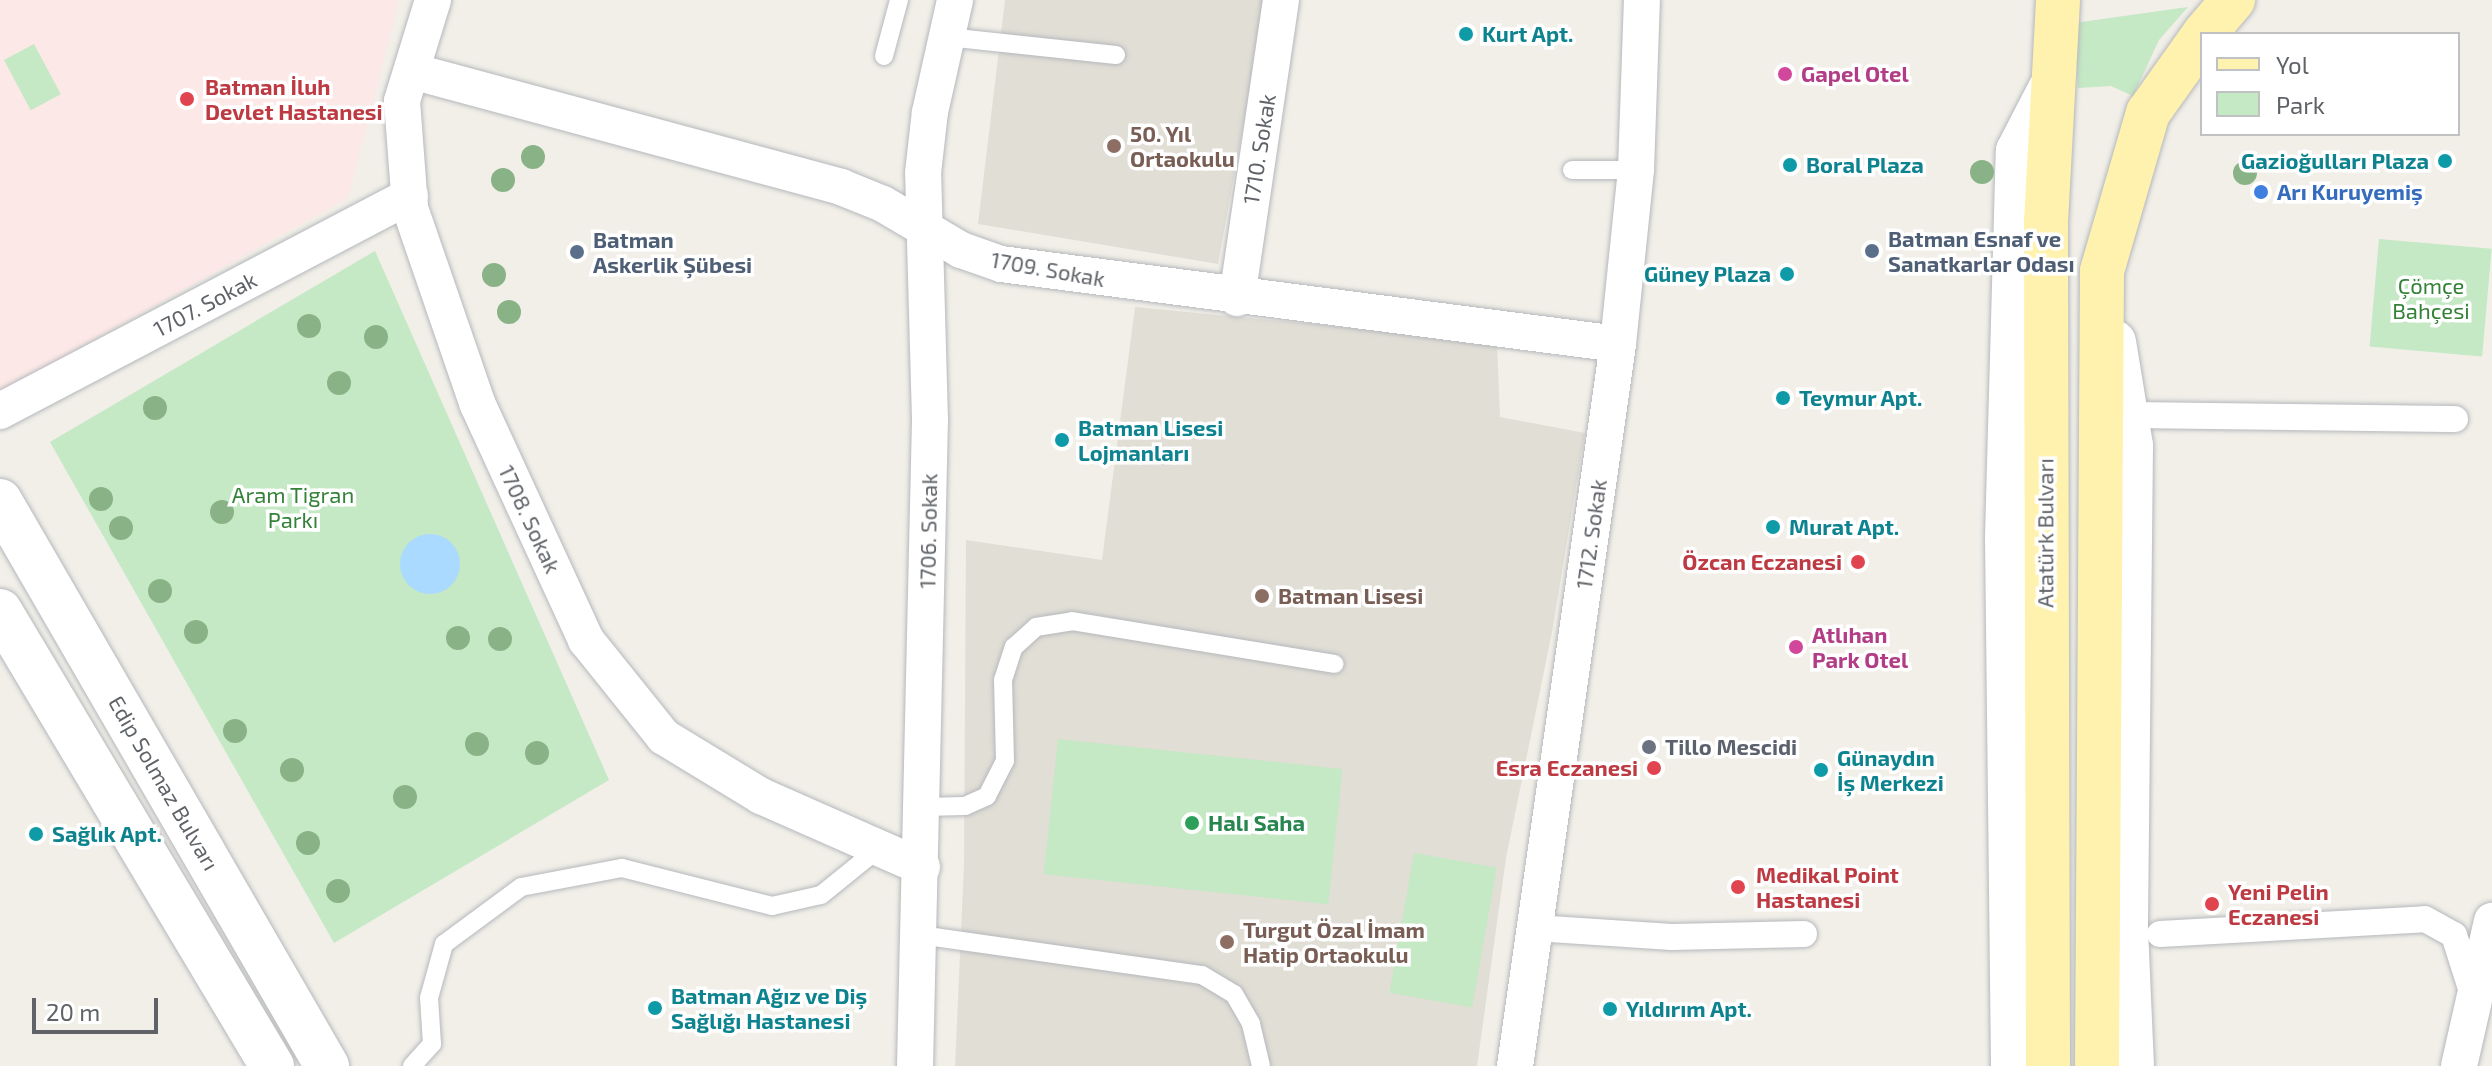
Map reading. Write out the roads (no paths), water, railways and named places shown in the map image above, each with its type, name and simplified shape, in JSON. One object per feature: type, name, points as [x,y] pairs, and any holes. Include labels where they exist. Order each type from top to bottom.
[{"type":"main road","name":"Atatürk Bulvarı","points":[[2048,1066],[2049,91],[2058,0]]},
{"type":"main road","points":[[2206,32],[2233,0]]},
{"type":"main road","points":[[2097,1066],[2102,271],[2148,113],[2200,39]]},
{"type":"street","name":"1708. Sokak","points":[[433,0],[402,101],[410,196],[478,405],[586,640],[664,737],[761,796],[922,867]]},
{"type":"street","name":"1706. Sokak","points":[[915,1066],[930,420],[923,226],[930,112],[955,0]]},
{"type":"street","name":"1710. Sokak","points":[[1237,298],[1281,0]]},
{"type":"street","name":"1712. Sokak","points":[[1515,1066],[1618,344],[1636,170],[1642,0]]},
{"type":"street","name":"1709. Sokak","points":[[412,71],[841,187],[923,226],[961,250],[1001,264],[1237,298],[1618,344]]},
{"type":"street","points":[[2013,1066],[2007,536],[2018,151],[2049,91]]},
{"type":"street","name":"1707. Sokak","points":[[0,411],[410,196]]},
{"type":"street","points":[[2102,271],[2131,446],[2126,929],[2132,1066]]},
{"type":"street","points":[[2126,415],[2455,419]]},
{"type":"street","name":"Edip Solmaz Bulvarı","points":[[0,501],[327,1066]]},
{"type":"street","points":[[0,611],[272,1066]]},
{"type":"street","points":[[2160,934],[2425,919],[2454,935],[2483,1001]]},
{"type":"street","points":[[2459,1066],[2483,1001],[2492,921]]},
{"type":"street","points":[[1535,928],[1672,937],[1804,934]]},
{"type":"lane","points":[[884,56],[899,0]]},
{"type":"lane","points":[[947,37],[1116,55]]},
{"type":"lane","points":[[1572,170],[1636,170]]},
{"type":"lane","points":[[923,807],[965,806],[987,796],[1005,761],[1003,680],[1014,647],[1036,627],[1072,621],[1334,664]]},
{"type":"lane","points":[[412,1066],[432,1044],[429,998],[444,944],[521,887],[622,868],[772,906],[821,895],[879,848]]},
{"type":"lane","points":[[920,935],[1202,975],[1234,994],[1251,1024],[1261,1066]]},
{"type":"water","points":[[430,534],[442,536],[451,543],[458,552],[458,576],[451,585],[442,592],[430,594],[418,592],[409,585],[402,576],[400,564],[402,552],[409,543],[418,536]]},
{"type":"place","name":"Kurt Apt.","points":[[1466,34]]},
{"type":"place","name":"Gapel Otel","points":[[1785,74]]},
{"type":"place","name":"Batman İluh Devlet Hastanesi","points":[[187,99]]},
{"type":"place","name":"50. Yıl Ortaokulu","points":[[1114,146]]},
{"type":"place","name":"Gazioğulları Plaza","points":[[2445,161]]},
{"type":"place","name":"Boral Plaza","points":[[1790,165]]},
{"type":"place","name":"Arı Kuruyemiş","points":[[2261,192]]},
{"type":"place","name":"Batman Esnaf ve Sanatkarlar Odası","points":[[1872,251]]},
{"type":"place","name":"Batman Askerlik Şübesi","points":[[577,252]]},
{"type":"place","name":"Güney Plaza","points":[[1787,274]]},
{"type":"place","name":"Teymur Apt.","points":[[1783,398]]},
{"type":"place","name":"Batman Lisesi Lojmanları","points":[[1062,440]]},
{"type":"place","name":"Murat Apt.","points":[[1773,527]]},
{"type":"place","name":"Özcan Eczanesi","points":[[1858,562]]},
{"type":"place","name":"Batman Lisesi","points":[[1262,596]]},
{"type":"place","name":"Atlıhan Park Otel","points":[[1796,647]]},
{"type":"place","name":"Tillo Mescidi","points":[[1649,747]]},
{"type":"place","name":"Esra Eczanesi","points":[[1654,768]]},
{"type":"place","name":"Günaydın İş Merkezi","points":[[1821,770]]},
{"type":"place","name":"Halı Saha","points":[[1192,823]]},
{"type":"place","name":"Sağlık Apt.","points":[[36,834]]},
{"type":"place","name":"Medikal Point Hastanesi","points":[[1738,887]]},
{"type":"place","name":"Yeni Pelin Eczanesi","points":[[2212,904]]},
{"type":"place","name":"Turgut Özal İmam Hatip Ortaokulu","points":[[1227,942]]},
{"type":"place","name":"Batman Ağız ve Diş Sağlığı Hastanesi","points":[[655,1008]]},
{"type":"place","name":"Yıldırım Apt.","points":[[1610,1009]]},
{"type":"park label","name":"Çömçe Bahçesi","points":[[2431,298]]},
{"type":"park label","name":"Aram Tigran Parkı","points":[[293,506]]}]
